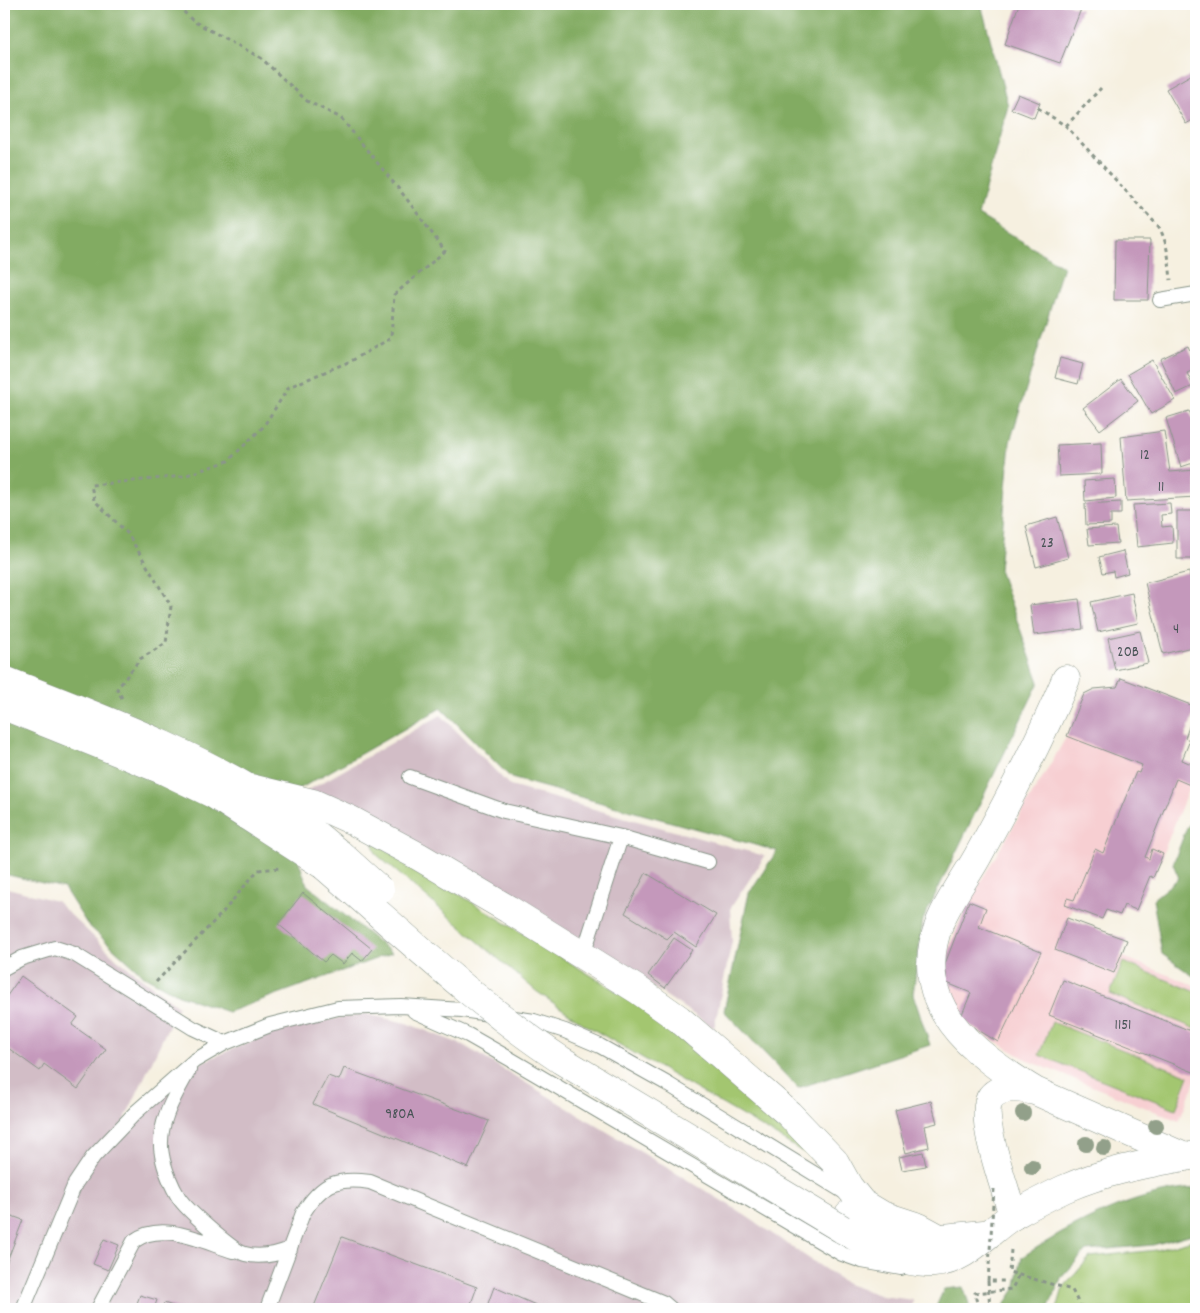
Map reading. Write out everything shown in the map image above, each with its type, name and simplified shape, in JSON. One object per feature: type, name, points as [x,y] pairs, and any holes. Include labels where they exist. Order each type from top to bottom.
[{"type":"street","points":[[1066,679],[1012,793],[941,920],[933,944],[930,964],[932,984],[939,1002],[955,1029],[970,1046],[996,1067],[1035,1091],[1191,1156]]},
{"type":"street","points":[[4,680],[144,737],[242,786],[289,814],[325,855],[530,1018],[851,1215],[899,1237],[941,1240],[988,1234]]},
{"type":"street","points":[[4,706],[165,772],[213,794],[325,855]]},
{"type":"street","points":[[242,786],[313,803],[418,856],[583,955],[679,1019],[789,1114],[835,1162],[849,1187],[851,1215],[873,1246],[904,1260],[945,1262],[964,1252],[1013,1216],[1064,1189],[1092,1178],[1144,1164],[1191,1156]]},
{"type":"street","points":[[970,1046],[981,1073],[989,1129],[1013,1216]]},
{"type":"street","points":[[987,1106],[992,1096],[1006,1090],[1019,1088],[1035,1091]]},
{"type":"lane","points":[[1166,299],[1196,294]]},
{"type":"lane","points":[[410,777],[504,811],[621,837],[708,862]]},
{"type":"lane","points":[[583,955],[621,837]]},
{"type":"lane","points":[[4,968],[22,958],[55,948],[74,954],[193,1028],[225,1043]]},
{"type":"lane","points":[[402,1006],[468,1035],[842,1254],[884,1266],[903,1268],[918,1262]]},
{"type":"lane","points":[[23,1309],[75,1184],[93,1157],[136,1112],[194,1061],[225,1043],[270,1025],[338,1008],[402,1006],[503,1015],[534,1021],[565,1031],[600,1046],[666,1083],[851,1215]]},
{"type":"lane","points":[[194,1061],[169,1105],[162,1134],[162,1155],[178,1198],[204,1224],[243,1254]]},
{"type":"lane","points":[[267,1309],[303,1213],[316,1193],[328,1184],[340,1181],[370,1182],[664,1303],[671,1309]]},
{"type":"lane","points":[[98,1309],[134,1241],[143,1234],[152,1231],[169,1232],[243,1254],[266,1256],[290,1249]]},
{"type":"path","points":[[144,737],[117,689],[140,659],[166,643],[171,606],[128,534],[94,500],[92,485],[184,476],[228,461],[263,427],[290,387],[353,360],[391,338],[394,294],[445,251],[406,198],[341,118],[307,101],[261,58],[193,21],[176,4]]},
{"type":"path","points":[[1066,126],[1101,88]]},
{"type":"path","points":[[1038,108],[1051,114],[1066,126],[1159,227],[1165,238],[1169,254],[1166,299]]},
{"type":"path","points":[[142,997],[223,912],[258,870],[325,855]]},
{"type":"path","points":[[990,1309],[988,1281],[994,1189]]},
{"type":"path","points":[[1009,1272],[1072,1290],[1080,1306],[1110,1309]]},
{"type":"path","points":[[978,1309],[975,1293],[1012,1289],[1018,1276]]},
{"type":"path","points":[[988,1281],[1004,1280]]},
{"type":"shaded area","points":[[1121,678],[1196,707],[1185,738],[1190,740],[1182,760],[1196,766],[1196,770],[1153,878],[1149,877],[1136,910],[1124,905],[1120,915],[1106,910],[1102,919],[1072,908],[1068,918],[1121,956],[1196,986],[1196,1079],[1179,1121],[1029,1061],[960,1019],[954,1009],[942,963],[969,901],[1067,736],[1084,694],[1094,689],[1117,687]]},
{"type":"shaded area","points":[[441,715],[510,786],[765,856],[730,909],[732,941],[714,1028],[596,949],[307,791]]},
{"type":"shaded area","points":[[4,887],[56,901],[117,959],[178,1006],[114,1142],[160,1096],[202,1062],[271,1033],[327,1020],[366,1014],[406,1023],[463,1045],[734,1208],[847,1284],[882,1296],[913,1300],[911,1309],[4,1309]]},
{"type":"green space","points":[[4,4],[981,4],[1008,106],[978,215],[1063,266],[1010,442],[999,570],[1039,682],[923,920],[913,994],[930,1045],[798,1088],[724,1011],[749,893],[777,851],[511,778],[441,708],[278,801],[307,885],[392,953],[228,1012],[179,995],[144,976],[87,924],[64,888],[4,874]]},
{"type":"green space","points":[[1196,817],[1196,978],[1162,954],[1153,899],[1179,878],[1173,864],[1187,827]]},
{"type":"green space","points":[[373,844],[377,844],[649,1011],[777,1119],[821,1163],[584,1024],[536,991],[376,854]]},
{"type":"green space","points":[[1123,962],[1196,992],[1196,1029],[1110,994]]},
{"type":"green space","points":[[1052,1022],[1189,1076],[1176,1109],[1039,1055]]},
{"type":"green space","points":[[1196,1188],[1196,1233],[1153,1245],[1086,1251],[1061,1278],[1048,1309],[1002,1309],[1015,1289],[1022,1257],[1083,1222],[1127,1203],[1173,1191]]},
{"type":"green space","points":[[1196,1239],[1196,1309],[1057,1309],[1063,1288],[1090,1257],[1157,1250]]},
{"type":"green space","points":[[963,1287],[971,1309],[935,1309],[944,1289]]},
{"type":"building","points":[[1019,4],[1067,4],[1081,9],[1060,63],[1005,44]]},
{"type":"building","points":[[1196,72],[1196,118],[1186,124],[1166,89]]},
{"type":"building","points":[[1018,94],[1040,103],[1034,118],[1011,109]]},
{"type":"building","points":[[1115,240],[1150,240],[1148,300],[1114,300]]},
{"type":"building","points":[[1188,346],[1196,364],[1196,369],[1187,373],[1193,386],[1176,394],[1160,359]]},
{"type":"building","points":[[1060,358],[1083,364],[1078,384],[1055,378]]},
{"type":"building","points":[[1152,360],[1175,400],[1151,414],[1128,374]]},
{"type":"building","points":[[1121,379],[1138,401],[1100,430],[1083,408]]},
{"type":"building","points":[[1189,411],[1196,424],[1196,462],[1181,467],[1166,418]]},
{"type":"building","points":[[1164,431],[1170,472],[1196,470],[1196,497],[1126,501],[1121,437]]},
{"type":"building","points":[[1101,443],[1102,474],[1059,476],[1057,445]]},
{"type":"building","points":[[1115,479],[1116,498],[1085,501],[1084,481]]},
{"type":"building","points":[[1121,502],[1121,514],[1111,514],[1111,524],[1086,525],[1085,504]]},
{"type":"building","points":[[1170,503],[1171,514],[1161,515],[1162,527],[1172,526],[1173,543],[1137,547],[1133,505]]},
{"type":"building","points":[[1177,511],[1196,511],[1195,559],[1177,559]]},
{"type":"building","points":[[1057,517],[1068,558],[1036,567],[1026,526]]},
{"type":"building","points":[[1116,527],[1118,543],[1089,545],[1087,529]]},
{"type":"building","points":[[1123,551],[1128,573],[1114,577],[1113,571],[1103,573],[1099,557]]},
{"type":"building","points":[[1189,572],[1192,585],[1196,584],[1196,646],[1163,654],[1145,583]]},
{"type":"building","points":[[1132,593],[1138,623],[1098,632],[1091,602]]},
{"type":"building","points":[[1079,599],[1083,629],[1034,635],[1030,605]]},
{"type":"building","points":[[1140,631],[1148,663],[1115,670],[1108,638]]},
{"type":"building","points":[[1121,678],[1196,707],[1185,738],[1190,740],[1182,760],[1196,766],[1196,770],[1190,785],[1176,779],[1145,857],[1149,859],[1152,849],[1163,854],[1153,878],[1150,876],[1136,910],[1124,905],[1120,915],[1106,910],[1102,919],[1065,905],[1067,898],[1074,900],[1095,849],[1103,853],[1136,772],[1139,773],[1142,765],[1067,736],[1084,694],[1094,689],[1117,687]]},
{"type":"building","points":[[646,873],[716,915],[696,947],[674,932],[667,939],[625,913]]},
{"type":"building","points":[[303,893],[372,949],[362,961],[352,953],[343,964],[331,955],[324,962],[278,924]]},
{"type":"building","points":[[969,901],[986,908],[979,927],[1041,952],[998,1042],[960,1019],[971,993],[947,983],[945,964]]},
{"type":"building","points":[[1067,918],[1127,940],[1114,973],[1055,950]]},
{"type":"building","points":[[674,938],[692,950],[665,988],[648,975]]},
{"type":"building","points":[[21,976],[78,1017],[72,1025],[106,1049],[78,1089],[44,1064],[40,1071],[4,1045],[4,1000]]},
{"type":"building","points":[[1063,980],[1196,1033],[1196,1073],[1049,1015]]},
{"type":"building","points":[[344,1068],[489,1121],[468,1168],[313,1104],[328,1076],[339,1080]]},
{"type":"building","points":[[931,1101],[937,1123],[925,1126],[929,1147],[906,1153],[895,1110]]},
{"type":"building","points":[[923,1152],[926,1166],[902,1170],[899,1157]]},
{"type":"building","points":[[4,1213],[23,1220],[4,1269]]},
{"type":"building","points":[[342,1237],[477,1287],[469,1309],[313,1309]]},
{"type":"building","points":[[104,1239],[119,1245],[108,1270],[93,1264]]},
{"type":"building","points":[[494,1287],[545,1309],[486,1309]]},
{"type":"building","points":[[140,1295],[157,1300],[154,1309],[135,1309]]},
{"type":"building","points":[[164,1303],[182,1309],[162,1309]]}]
